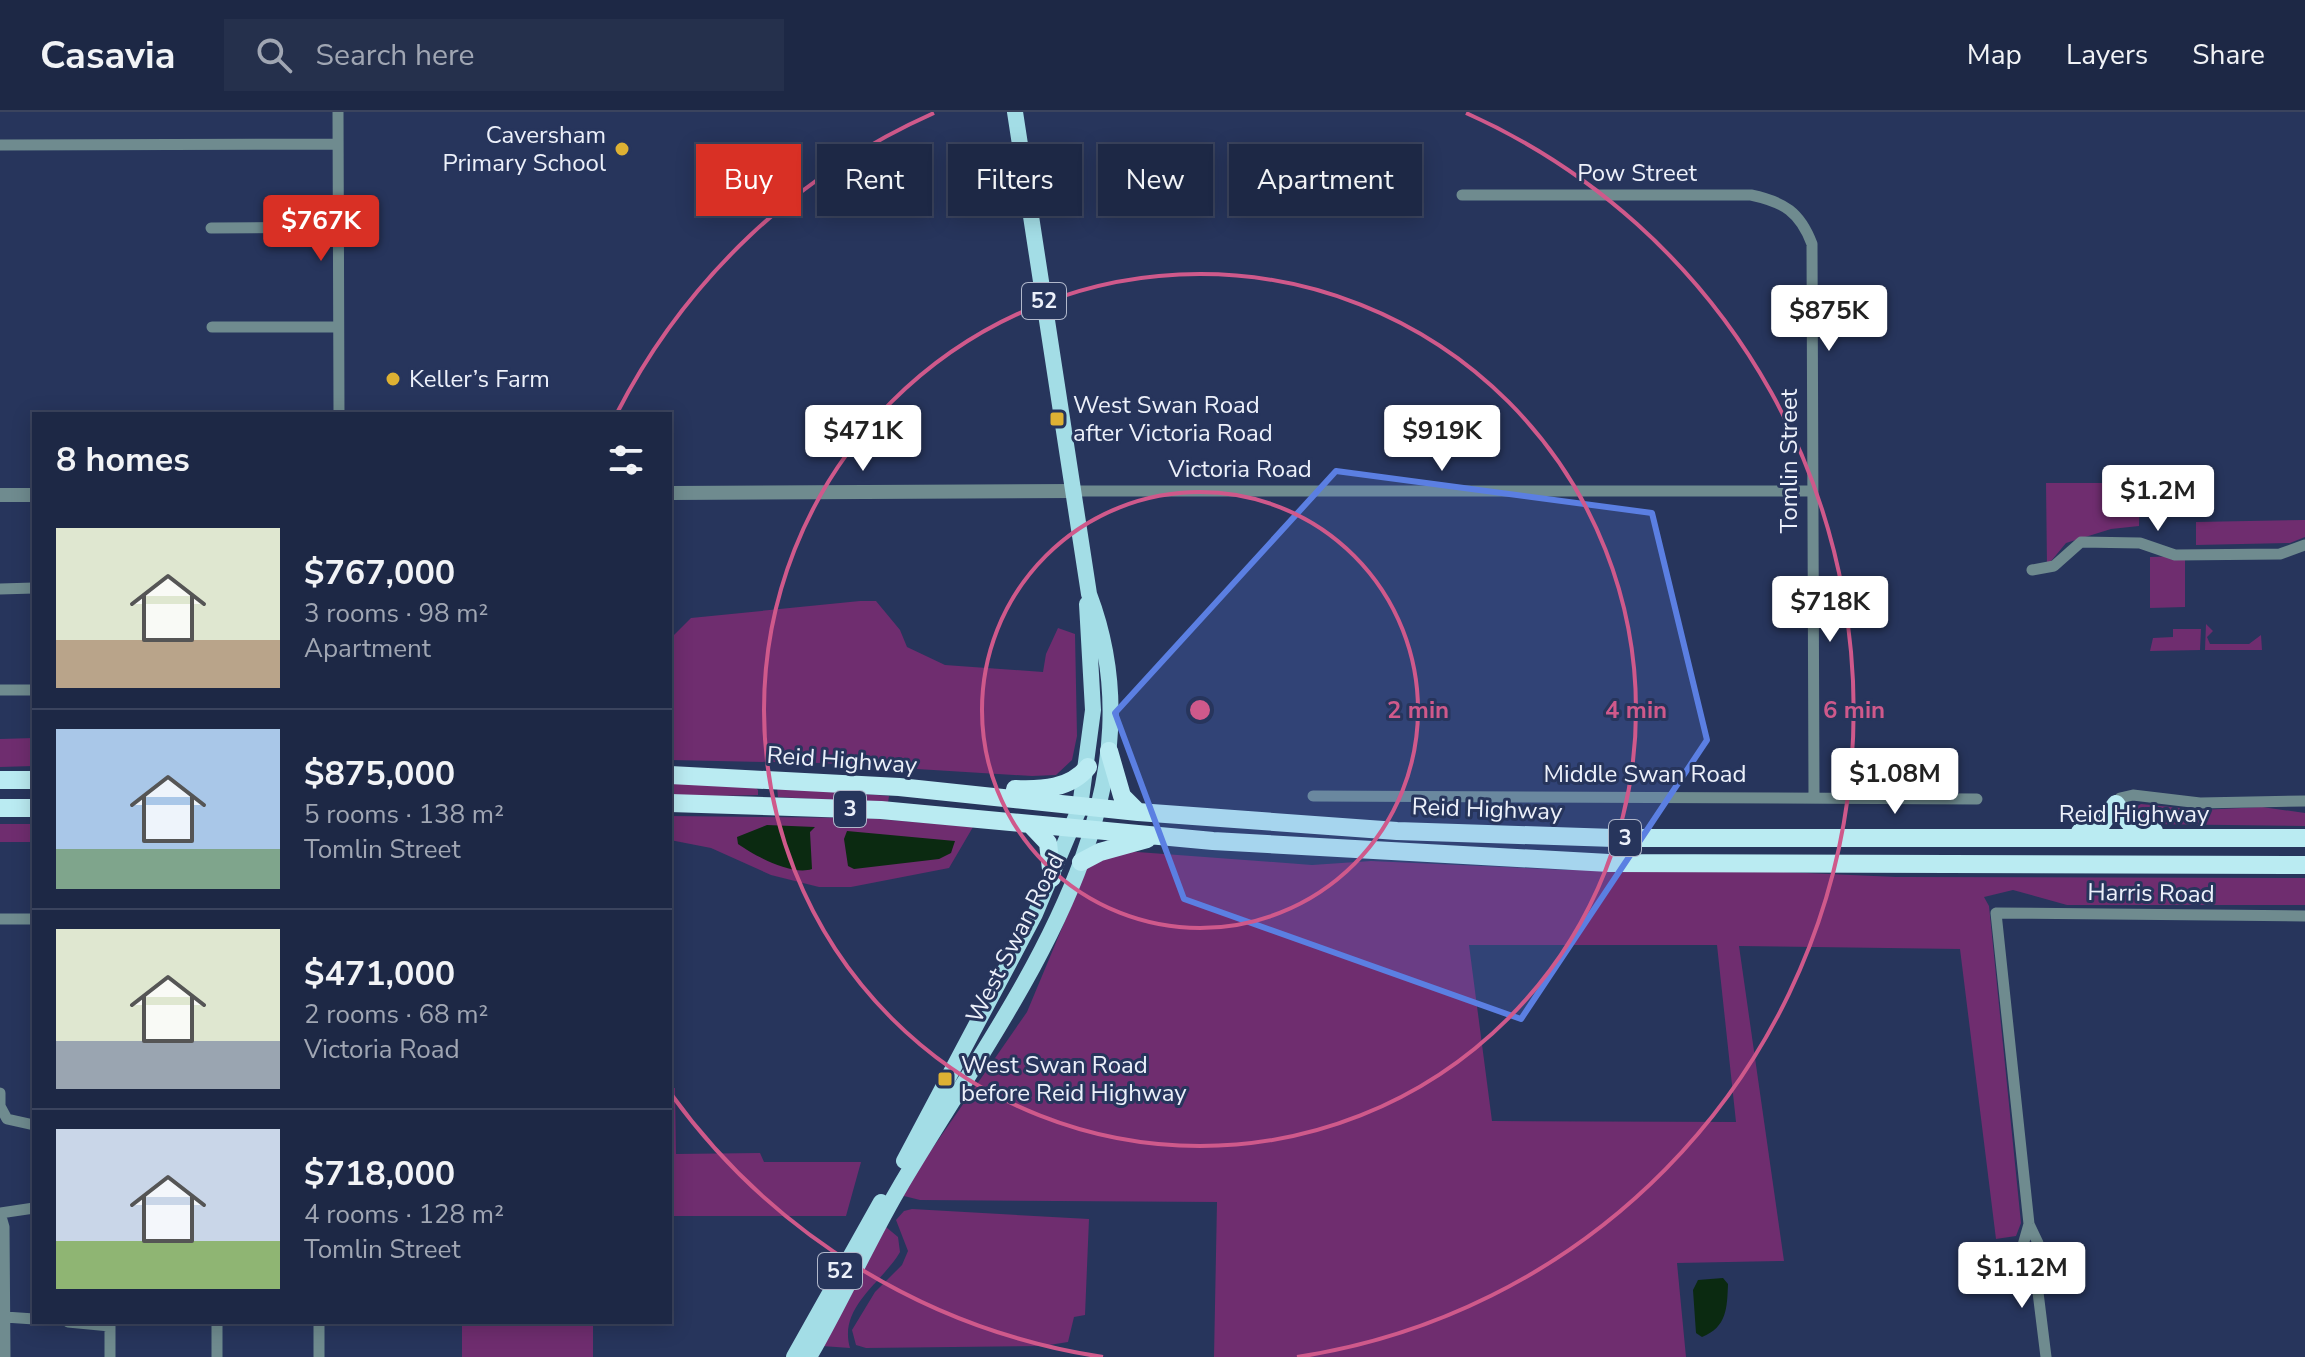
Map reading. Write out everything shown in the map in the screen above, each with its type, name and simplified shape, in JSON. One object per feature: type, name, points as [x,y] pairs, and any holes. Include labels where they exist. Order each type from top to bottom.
[{"type":"highway","points":[[1109,751],[1122,796],[1138,812]]},
{"type":"highway","points":[[989,796],[1012,789],[1063,785],[1080,777],[1088,767]]},
{"type":"highway","name":"Reid Highway","points":[[672,775],[854,784],[1138,812],[1397,831],[1614,838],[2305,838]]},
{"type":"highway","points":[[0,780],[32,780]]},
{"type":"highway","name":"Reid Highway","points":[[672,803],[881,810],[1154,837],[1609,863],[2305,867]]},
{"type":"highway","points":[[2026,837],[2092,831],[2103,823],[2116,804],[2129,822],[2142,829],[2210,838]]},
{"type":"highway","points":[[0,808],[32,808]]},
{"type":"highway","points":[[1030,824],[1048,843],[1052,878]]},
{"type":"highway","points":[[1081,862],[1100,852],[1154,837]]},
{"type":"main road","name":"West Swan Road","points":[[794,1357],[974,1034],[1052,878],[1082,829],[1109,751],[1108,666],[1089,594],[1015,112]]},
{"type":"main road","name":"West Swan Road","points":[[1089,594],[1086,611],[1093,710],[1088,767],[1089,807]]},
{"type":"main road","name":"West Swan Road","points":[[809,1357],[897,1192],[958,1095],[1025,977],[1081,862],[1082,829]]},
{"type":"street","points":[[338,112],[339,412]]},
{"type":"street","points":[[0,145],[338,144]]},
{"type":"street","name":"Pow Street","points":[[1462,195],[1751,195],[1781,202],[1804,222]]},
{"type":"street","name":"Tomlin Street","points":[[1804,222],[1812,244],[1810,491],[1814,797]]},
{"type":"street","points":[[211,228],[338,227]]},
{"type":"street","points":[[212,327],[338,327]]},
{"type":"street","name":"Victoria Road","points":[[672,493],[1810,491]]},
{"type":"street","points":[[0,495],[32,495]]},
{"type":"street","points":[[2032,570],[2054,566],[2081,542],[2140,543],[2175,555],[2280,554],[2305,545]]},
{"type":"street","points":[[0,589],[32,588]]},
{"type":"street","points":[[0,690],[32,690]]},
{"type":"street","points":[[2116,804],[2120,798],[2133,795],[2200,803],[2305,801]]},
{"type":"street","name":"Middle Swan Road","points":[[1313,796],[1977,799]]},
{"type":"street","name":"Harris Road","points":[[2046,1357],[2034,1260],[2038,1243],[2029,1224],[1996,913],[2305,916]]},
{"type":"street","points":[[0,919],[32,919]]},
{"type":"street","points":[[0,1093],[0,1106],[7,1119],[32,1125]]},
{"type":"street","points":[[5,1357],[0,1213],[32,1208]]},
{"type":"street","points":[[5,1317],[32,1319]]},
{"type":"street","points":[[110,1324],[110,1357]]},
{"type":"street","points":[[217,1324],[217,1357]]},
{"type":"street","points":[[319,1324],[319,1357]]},
{"type":"highlighted area","points":[[1336,471],[1652,513],[1707,740],[1521,1019],[1184,899],[1115,713]]},
{"type":"shaded area","points":[[2046,483],[2140,483],[2139,526],[2111,529],[2066,543],[2047,566]]},
{"type":"shaded area","points":[[2305,520],[2305,537],[2290,543],[2196,545],[2196,522]]},
{"type":"shaded area","points":[[2185,556],[2185,607],[2150,608],[2150,557]]},
{"type":"shaded area","points":[[876,601],[900,630],[907,647],[945,665],[1043,672],[1046,654],[1058,628],[1075,634],[1077,736],[1072,760],[1056,775],[1032,776],[820,763],[672,760],[672,637],[691,618]]},
{"type":"shaded area","points":[[2206,624],[2213,631],[2207,637],[2210,644],[2249,644],[2261,635],[2262,650],[2205,650]]},
{"type":"shaded area","points":[[2173,629],[2201,629],[2200,650],[2150,651],[2153,638],[2173,637]]},
{"type":"shaded area","points":[[32,738],[32,766],[0,767],[0,739]]},
{"type":"shaded area","points":[[672,782],[756,788],[758,795],[672,797]]},
{"type":"shaded area","points":[[777,787],[889,796],[888,803],[778,797]]},
{"type":"shaded area","points":[[2141,804],[2200,810],[2262,807],[2305,813],[2305,826],[2146,824],[2135,820],[2132,809]]},
{"type":"shaded area","points":[[672,816],[866,818],[973,827],[949,868],[851,887],[819,887],[771,875],[711,848],[672,840]]},
{"type":"shaded area","points":[[0,824],[32,824],[32,842],[0,842]]},
{"type":"shaded area","points":[[767,825],[815,827],[810,832],[812,869],[784,867],[738,844],[737,837]]},
{"type":"shaded area","points":[[847,831],[955,841],[951,853],[939,859],[854,869],[848,866],[844,839]]},
{"type":"shaded area","points":[[1124,851],[1312,865],[1371,861],[1567,870],[1736,870],[1896,877],[2305,878],[2305,905],[2067,905],[2013,890],[1984,897],[1989,906],[2021,1223],[2016,1236],[1996,1239],[1960,949],[1739,946],[1784,1261],[1677,1263],[1686,1357],[1214,1357],[1217,1202],[920,1200],[900,1195],[1027,1012],[1087,868],[1095,860]],"holes":[[[1469,945],[1717,945],[1736,1122],[1492,1121]]]},
{"type":"shaded area","points":[[672,1088],[675,1088],[676,1154],[760,1153],[764,1162],[861,1162],[846,1216],[672,1216]]},
{"type":"shaded area","points":[[904,1211],[1089,1219],[1085,1315],[1074,1317],[1068,1342],[1043,1346],[866,1348],[856,1345],[852,1330],[875,1292],[902,1265],[908,1251],[896,1220]]},
{"type":"shaded area","points":[[886,1227],[898,1237],[900,1252],[856,1308],[848,1333],[850,1348],[822,1346]]},
{"type":"shaded area","points":[[1723,1278],[1728,1284],[1724,1316],[1716,1328],[1702,1337],[1696,1333],[1693,1290],[1698,1280]]},
{"type":"shaded area","points":[[462,1324],[593,1324],[593,1357],[462,1357]]},
{"type":"place","name":"Caversham Primary School","points":[[622,149]]},
{"type":"place","name":"Keller’s Farm","points":[[393,379]]},
{"type":"place","name":"West Swan Road after Victoria Road","points":[[1057,419]]},
{"type":"place","name":"West Swan Road before Reid Highway","points":[[945,1079]]}]
